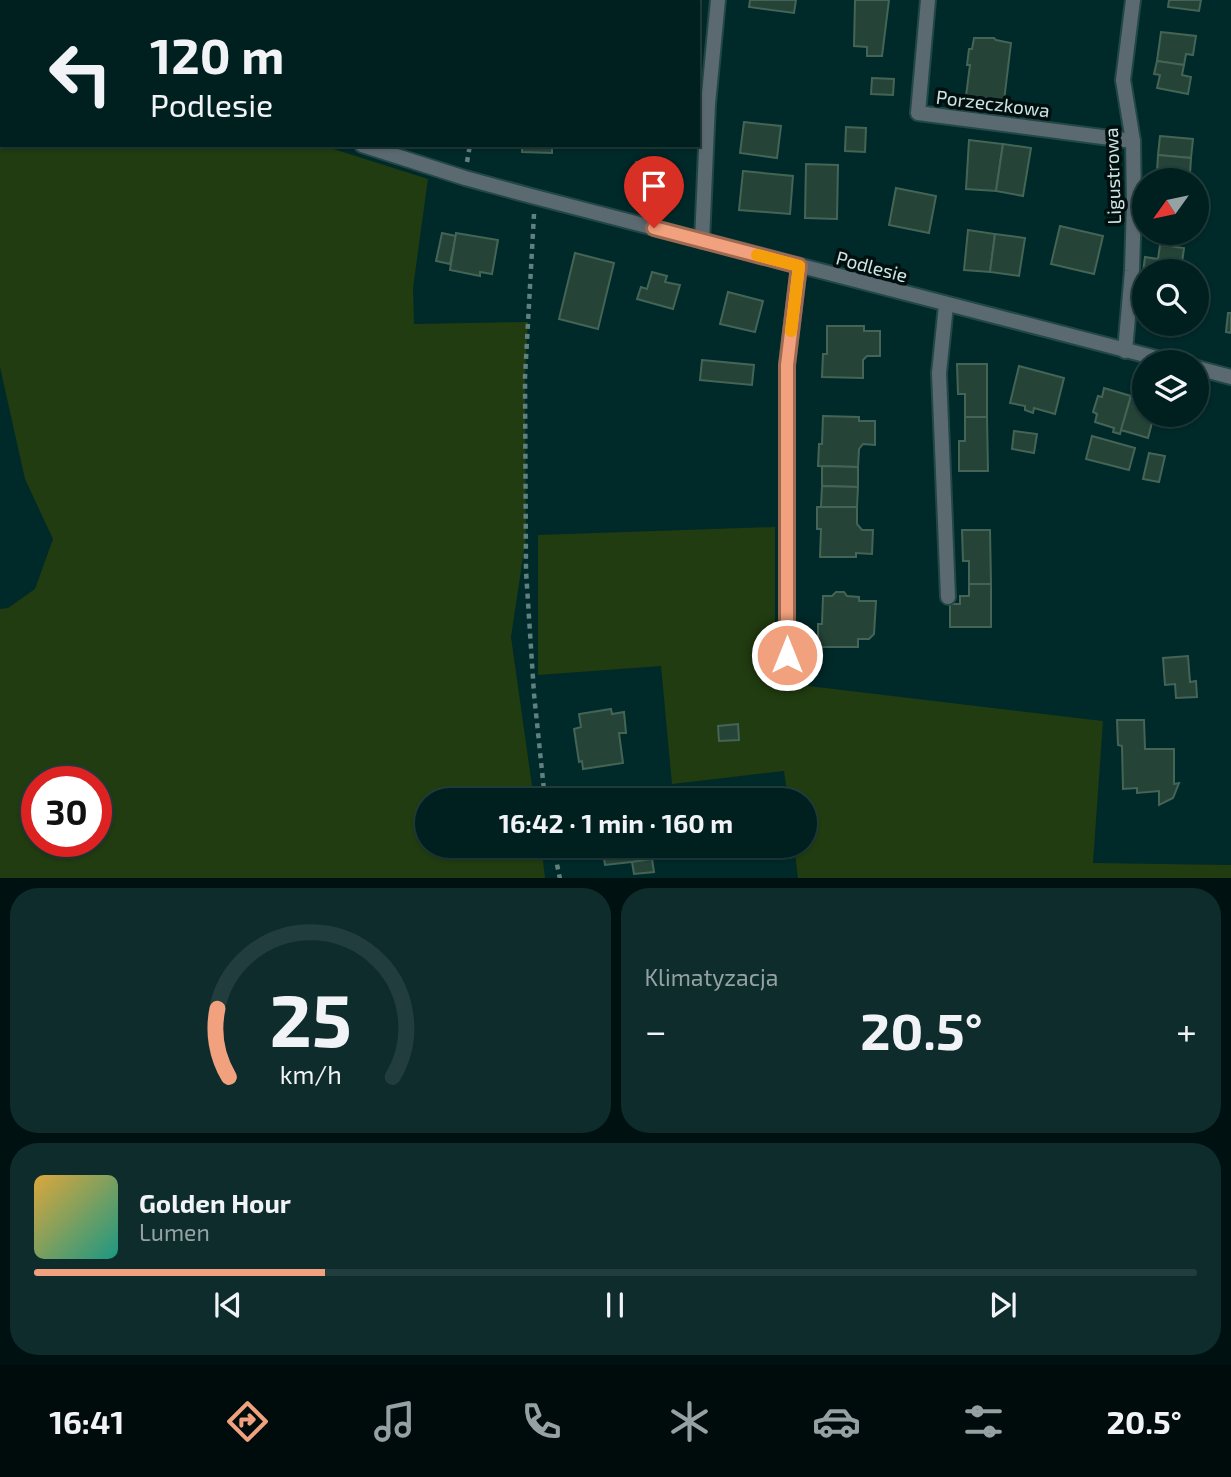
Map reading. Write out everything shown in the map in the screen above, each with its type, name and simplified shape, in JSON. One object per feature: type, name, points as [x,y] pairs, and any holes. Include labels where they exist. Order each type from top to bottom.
[{"type":"street","points":[[702,241],[708,104],[718,0]]},
{"type":"street","name":"Porzeczkowa","points":[[928,0],[918,113],[1133,141]]},
{"type":"street","name":"Ligustrowa","points":[[1125,351],[1134,205],[1133,141],[1124,80],[1133,0]]},
{"type":"street","name":"Podlesie","points":[[368,147],[535,197],[1132,353]]},
{"type":"street","points":[[787,655],[787,365],[799,266]]},
{"type":"street","points":[[946,305],[939,373],[948,597]]},
{"type":"street","points":[[1209,371],[1231,377]]},
{"type":"path","points":[[466,167],[470,147]]},
{"type":"path","points":[[535,197],[525,377],[526,548],[534,694],[544,788]]},
{"type":"path","points":[[556,858],[560,878]]},
{"type":"green space","points":[[0,147],[327,147],[428,179],[413,288],[414,324],[528,322],[525,377],[526,537],[511,637],[532,788],[415,788],[415,858],[543,858],[545,878],[0,878],[0,609],[8,608],[35,589],[53,539],[25,479],[0,367]]},
{"type":"green space","points":[[775,527],[775,682],[1103,721],[1093,863],[1231,865],[1231,878],[798,878],[796,858],[817,858],[817,788],[786,788],[784,771],[672,784],[661,666],[538,675],[538,535]]},
{"type":"building","points":[[750,0],[796,0],[794,13],[749,7]]},
{"type":"building","points":[[855,0],[889,0],[882,56],[867,56],[867,47],[854,46]]},
{"type":"building","points":[[1169,0],[1201,0],[1199,11],[1168,7]]},
{"type":"building","points":[[1161,32],[1196,36],[1193,55],[1186,54],[1184,65],[1157,61]]},
{"type":"building","points":[[974,38],[994,38],[1011,43],[1004,101],[966,96],[969,49],[972,49]]},
{"type":"building","points":[[1157,61],[1184,65],[1182,75],[1191,77],[1188,94],[1157,88],[1160,75],[1154,74]]},
{"type":"building","points":[[872,78],[894,79],[893,95],[871,94]]},
{"type":"building","points":[[744,122],[781,126],[777,158],[740,153]]},
{"type":"building","points":[[846,127],[866,128],[865,152],[845,151]]},
{"type":"building","points":[[1160,136],[1193,139],[1191,158],[1158,155]]},
{"type":"building","points":[[969,140],[1003,144],[996,191],[966,189]]},
{"type":"building","points":[[1003,144],[1031,148],[1023,196],[996,191]]},
{"type":"building","points":[[522,147],[552,147],[552,153],[522,152]]},
{"type":"building","points":[[1158,155],[1191,158],[1190,168],[1157,168]]},
{"type":"building","points":[[636,162],[658,168],[660,162],[667,164],[666,170],[669,170],[661,200],[629,192]]},
{"type":"building","points":[[806,164],[838,165],[837,219],[805,218]]},
{"type":"building","points":[[743,171],[793,176],[790,214],[739,210]]},
{"type":"building","points":[[896,188],[936,196],[929,233],[889,225]]},
{"type":"building","points":[[1060,226],[1103,236],[1094,274],[1051,264]]},
{"type":"building","points":[[968,230],[995,234],[990,272],[964,270]]},
{"type":"building","points":[[442,233],[456,236],[450,264],[436,261]]},
{"type":"building","points":[[456,233],[498,240],[492,274],[480,272],[480,276],[450,270]]},
{"type":"building","points":[[995,234],[1025,238],[1019,276],[990,272]]},
{"type":"building","points":[[1160,245],[1184,248],[1183,259],[1158,259]]},
{"type":"building","points":[[575,253],[614,263],[598,329],[559,319]]},
{"type":"building","points":[[652,272],[667,276],[665,282],[680,285],[673,309],[637,299],[641,287],[647,289]]},
{"type":"building","points":[[728,292],[763,301],[755,332],[720,324]]},
{"type":"building","points":[[1228,313],[1231,313],[1231,333],[1226,332]]},
{"type":"building","points":[[827,326],[864,326],[864,331],[880,331],[880,356],[867,356],[863,360],[863,378],[822,377],[823,354],[827,354]]},
{"type":"building","points":[[702,360],[754,365],[752,385],[700,380]]},
{"type":"building","points":[[957,364],[987,364],[987,417],[965,417],[965,394],[958,394]]},
{"type":"building","points":[[1019,366],[1064,378],[1055,414],[1034,408],[1033,413],[1025,410],[1025,406],[1010,403]]},
{"type":"building","points":[[1104,388],[1131,396],[1120,434],[1113,432],[1114,428],[1095,422],[1097,414],[1093,412],[1098,396],[1102,397]]},
{"type":"building","points":[[1132,396],[1132,427],[1151,427],[1148,438],[1121,430]]},
{"type":"building","points":[[823,416],[859,417],[859,421],[875,421],[875,445],[863,444],[859,449],[858,467],[818,466]]},
{"type":"building","points":[[965,417],[987,417],[988,471],[959,471],[959,441],[965,441]]},
{"type":"building","points":[[1014,431],[1037,434],[1034,453],[1012,449]]},
{"type":"building","points":[[1092,436],[1135,448],[1129,470],[1086,459]]},
{"type":"building","points":[[1149,453],[1165,456],[1159,482],[1143,479]]},
{"type":"building","points":[[822,466],[858,467],[858,487],[822,486]]},
{"type":"building","points":[[822,486],[858,487],[857,507],[821,507]]},
{"type":"building","points":[[817,507],[857,507],[857,524],[862,530],[873,530],[872,554],[820,557],[821,529],[817,529]]},
{"type":"building","points":[[962,530],[990,530],[991,584],[969,584],[969,561],[963,561]]},
{"type":"building","points":[[969,584],[991,584],[991,627],[950,627],[950,604],[960,604],[960,596],[969,596]]},
{"type":"building","points":[[836,592],[859,597],[859,601],[876,601],[874,634],[869,639],[858,639],[858,647],[818,647],[818,624],[822,624],[823,596],[832,596]]},
{"type":"building","points":[[1188,656],[1190,682],[1196,681],[1197,697],[1176,698],[1175,684],[1165,685],[1163,658]]},
{"type":"building","points":[[611,709],[612,714],[624,712],[626,733],[619,733],[623,763],[583,769],[582,761],[579,762],[574,729],[581,727],[579,714]]},
{"type":"building","points":[[1117,720],[1144,720],[1145,749],[1174,749],[1174,784],[1179,783],[1173,798],[1159,805],[1159,791],[1137,793],[1137,788],[1123,789],[1122,746],[1118,745]]},
{"type":"building","points":[[738,724],[739,740],[719,741],[718,726]]},
{"type":"building","points":[[604,858],[649,858],[649,860],[605,865]]},
{"type":"building","points":[[652,859],[654,872],[634,874],[632,862]]},
{"type":"slow traffic","points":[[757,255],[799,266],[791,331]]},
{"type":"route","points":[[654,228],[799,266],[787,365],[787,655]]}]
